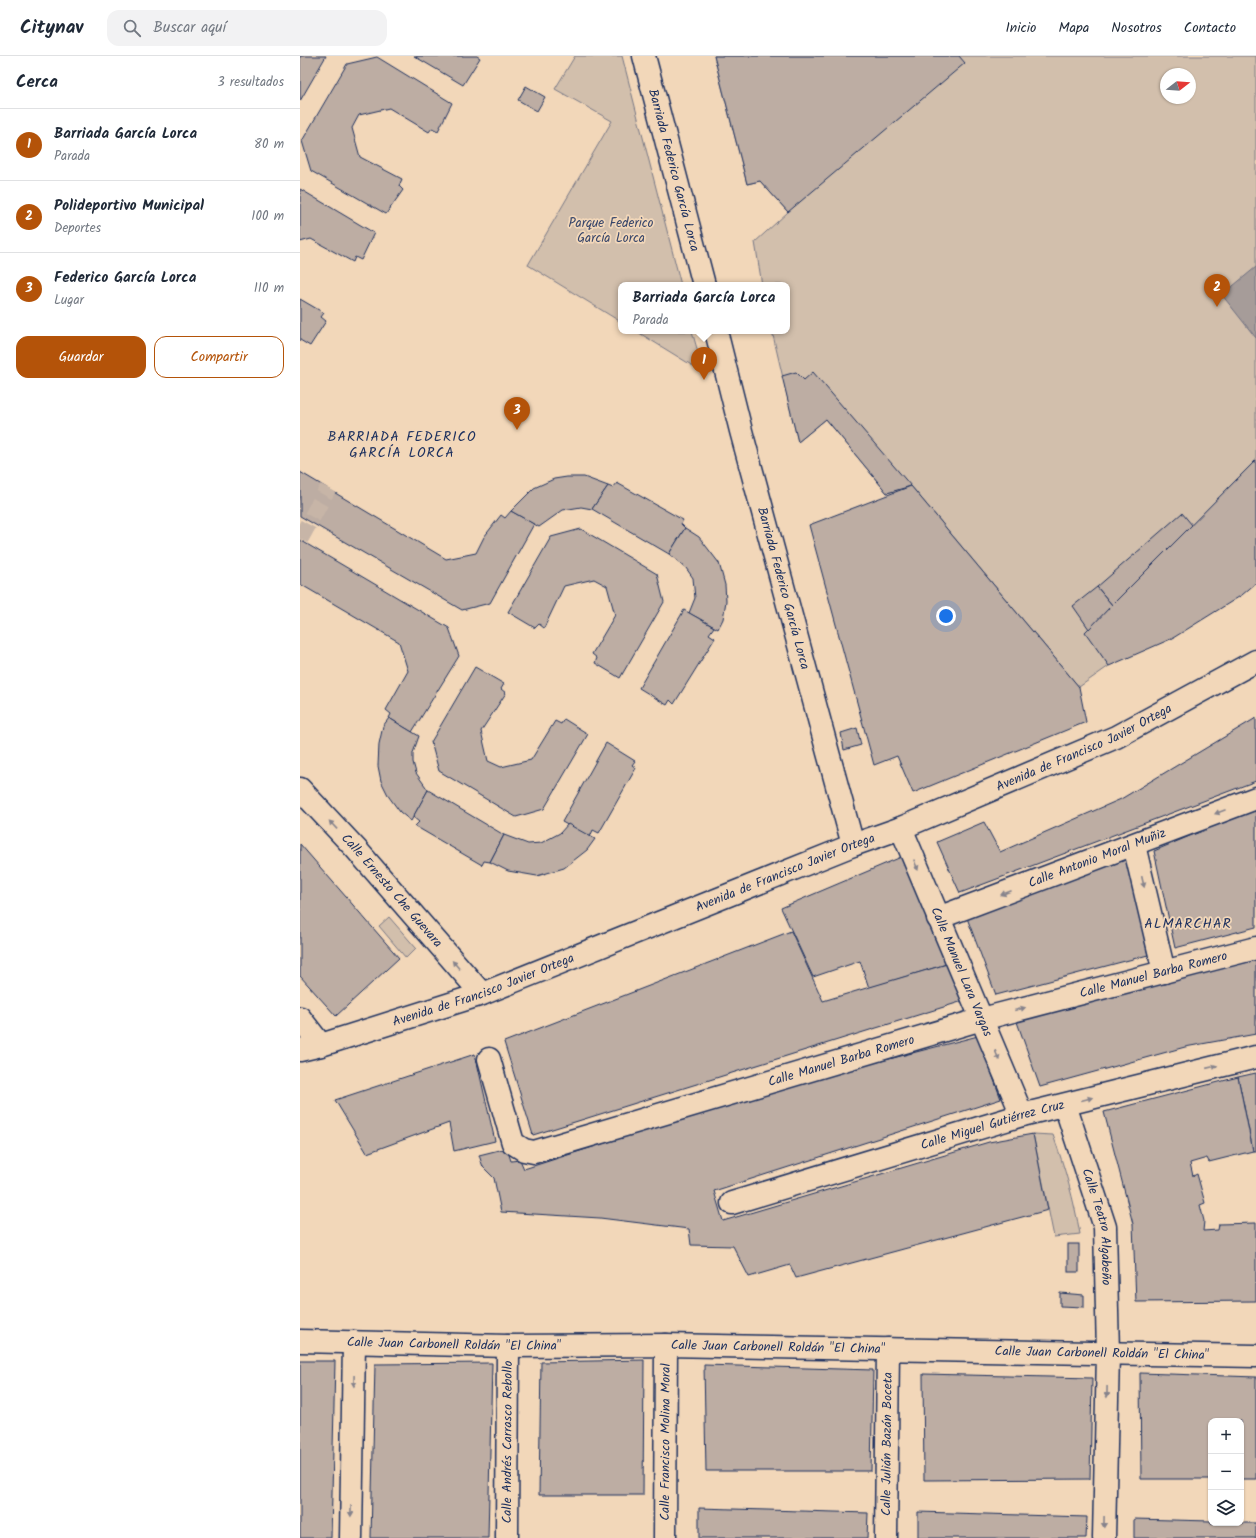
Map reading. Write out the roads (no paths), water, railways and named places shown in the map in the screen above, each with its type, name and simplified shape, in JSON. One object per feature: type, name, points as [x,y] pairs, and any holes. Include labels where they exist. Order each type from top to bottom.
[{"type":"street","name":"Barriada Federico García Lorca","points":[[644,56],[703,282]]},
{"type":"street","name":"Barriada Federico García Lorca","points":[[717,334],[741,431],[853,845]]},
{"type":"street","name":"Avenida de Francisco Javier Ortega","points":[[300,1050],[321,1045],[482,994],[853,845],[901,828],[1116,737],[1256,661]]},
{"type":"street","name":"Calle Ernesto Che Guevara","points":[[300,789],[356,849],[482,994]]},
{"type":"street","name":"Calle Antonio Moral Muñiz","points":[[938,918],[1256,798]]},
{"type":"street","name":"Calle Manuel Lara Vargas","points":[[901,828],[1022,1115]]},
{"type":"street","points":[[1134,844],[1164,972]]},
{"type":"street","name":"Calle Manuel Barba Romero","points":[[489,1059],[513,1143],[524,1150],[534,1152],[982,1019],[1256,948]]},
{"type":"street","points":[[300,1018],[321,1045]]},
{"type":"street","name":"Calle Miguel Gutiérrez Cruz","points":[[732,1203],[1022,1115],[1256,1057]]},
{"type":"street","name":"Calle Teatro Algabeño","points":[[1065,1105],[1105,1227],[1108,1354],[1104,1538]]},
{"type":"street","name":"Calle Juan Carbonell Roldán \"El China\"","points":[[300,1341],[508,1346],[666,1345],[1256,1356]]},
{"type":"street","points":[[351,1538],[354,1342]]},
{"type":"street","name":"Calle Francisco Molina Moral","points":[[665,1538],[666,1345]]},
{"type":"street","name":"Calle Andrés Carrasco Rebollo","points":[[507,1538],[508,1346]]},
{"type":"street","name":"Calle Julián Bazán Boceta","points":[[886,1538],[888,1349]]},
{"type":"tunnel","points":[[300,539],[328,488]]},
{"type":"place","name":"Polideportivo Municipal","points":[[1217,307]]},
{"type":"place","name":"Barriada García Lorca","points":[[704,380]]},
{"type":"place","name":"Federico García Lorca","points":[[517,430]]},
{"type":"district","name":"BARRIADA FEDERICO GARCÍA LORCA","points":[[402,446]]},
{"type":"district","name":"ALMARCHAR","points":[[1188,924]]},
{"type":"park label","name":"Parque Federico García Lorca","points":[[611,230]]}]
